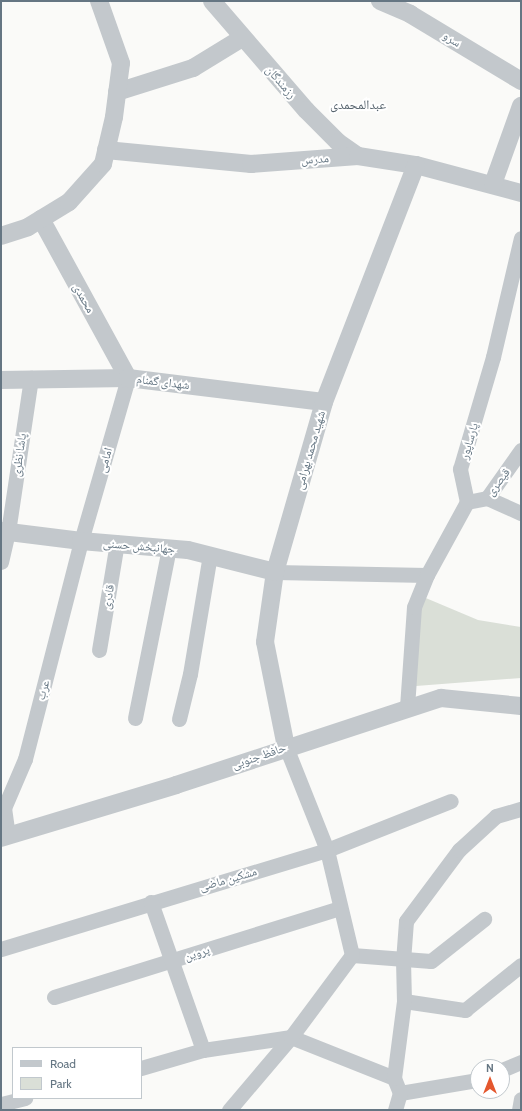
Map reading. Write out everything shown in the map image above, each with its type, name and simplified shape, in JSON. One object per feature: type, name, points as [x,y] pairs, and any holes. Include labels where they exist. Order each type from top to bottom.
[{"type":"street","points":[[1,236],[41,219],[69,202],[103,164],[121,63],[99,1]]},
{"type":"street","name":"رزمندگان","points":[[212,1],[242,38],[306,110],[338,142],[358,156]]},
{"type":"street","name":"سرو","points":[[380,1],[410,14],[521,82]]},
{"type":"street","points":[[117,92],[193,68],[242,38]]},
{"type":"street","points":[[493,184],[521,106]]},
{"type":"street","name":"مدرس","points":[[106,150],[251,164],[358,156],[416,165],[521,192]]},
{"type":"street","name":"شهید محمد بهرامی","points":[[286,747],[266,642],[275,572],[324,402],[416,165]]},
{"type":"street","name":"محمدی","points":[[41,219],[128,378]]},
{"type":"street","name":"پارساپور","points":[[467,502],[460,469],[493,357],[521,238]]},
{"type":"street","name":"شهدای گمنام","points":[[1,380],[31,378],[128,378],[324,402]]},
{"type":"street","name":"پاشا نظری","points":[[1,562],[4,531],[31,378]]},
{"type":"street","name":"امامی","points":[[82,541],[128,378]]},
{"type":"street","name":"قیصری","points":[[467,502],[487,498],[521,450]]},
{"type":"street","points":[[487,498],[521,514]]},
{"type":"street","points":[[407,707],[414,607],[427,574],[467,502]]},
{"type":"street","name":"جهانبخش حسنی","points":[[4,531],[82,541],[169,548],[210,555],[275,572]]},
{"type":"street","name":"عرب","points":[[5,837],[2,806],[25,759],[82,541]]},
{"type":"street","name":"قادری","points":[[99,650],[117,543]]},
{"type":"street","points":[[135,718],[169,548]]},
{"type":"street","points":[[179,719],[190,674],[210,555]]},
{"type":"street","points":[[275,572],[427,574]]},
{"type":"street","name":"حافظ جنوبی","points":[[5,837],[176,785],[407,707],[441,698],[521,706]]},
{"type":"street","points":[[286,747],[327,850],[339,908],[352,955]]},
{"type":"street","name":"مشکین ماضی","points":[[1,949],[151,902],[327,850],[451,801]]},
{"type":"street","points":[[395,1110],[400,1093],[394,1078],[404,1001],[403,961],[406,921],[459,850],[496,816],[521,809]]},
{"type":"street","points":[[151,902],[203,1050]]},
{"type":"street","name":"پروین","points":[[54,997],[171,962],[339,908]]},
{"type":"street","points":[[352,955],[403,961],[431,962],[437,959],[484,919]]},
{"type":"street","points":[[229,1110],[291,1037],[352,955]]},
{"type":"street","points":[[404,1001],[465,1010],[521,965]]},
{"type":"street","points":[[142,1068],[203,1050],[291,1037],[394,1078]]},
{"type":"street","points":[[510,1067],[521,1062]]},
{"type":"street","points":[[400,1093],[470,1081]]},
{"type":"street","points":[[1,1104],[22,1099]]},
{"type":"street","points":[[519,1110],[521,1099]]},
{"type":"green space","points":[[421,596],[478,620],[521,627],[521,678],[403,687]]},
{"type":"district","name":"عبدالمحمدی","points":[[358,104]]}]
